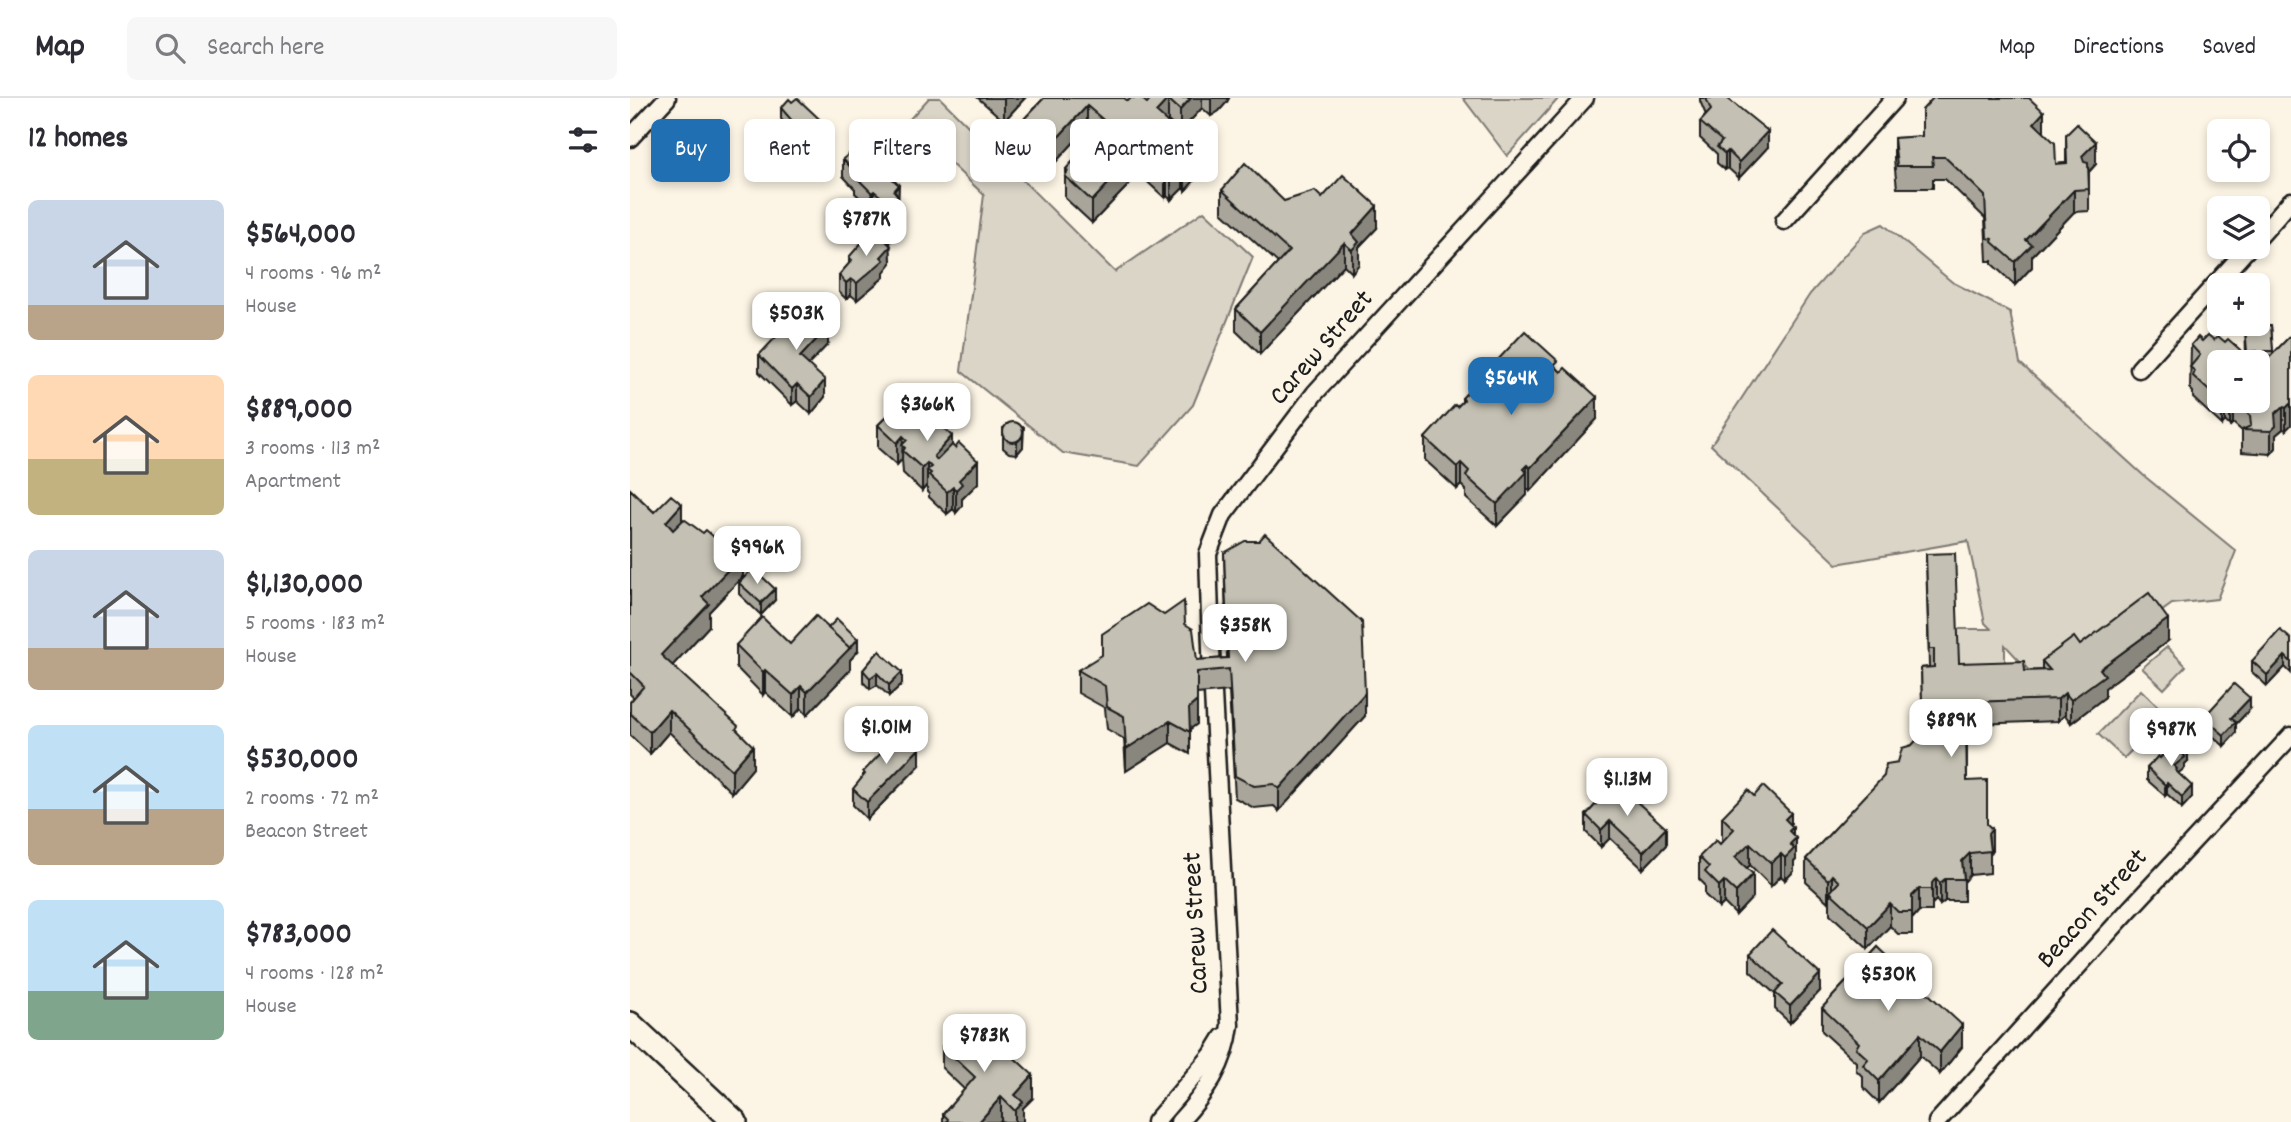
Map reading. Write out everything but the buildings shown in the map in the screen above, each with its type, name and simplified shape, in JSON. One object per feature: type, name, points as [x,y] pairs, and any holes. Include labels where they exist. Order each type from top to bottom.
[{"type":"main road","points":[[630,1024],[735,1122]]},
{"type":"street","points":[[631,135],[667,98]]},
{"type":"street","name":"Carew Street","points":[[1179,1122],[1209,1087],[1218,1071],[1227,1045],[1230,1025],[1208,554],[1223,515],[1315,393],[1585,98]]},
{"type":"street","points":[[1784,221],[1895,98]]},
{"type":"street","points":[[2270,225],[2291,201]]},
{"type":"street","points":[[2139,369],[2238,259]]},
{"type":"street","name":"Beacon Street","points":[[1937,1122],[2291,736]]},
{"type":"street","name":"Carew Street","points":[[1155,1122],[1212,1055],[1230,1025]]},
{"type":"shaded area","points":[[929,98],[940,98],[970,128],[970,182],[956,168],[956,119],[910,119]]},
{"type":"shaded area","points":[[1463,98],[1559,98],[1507,156]]},
{"type":"shaded area","points":[[970,182],[1024,182],[1115,272],[1204,211],[1253,257],[1193,405],[1139,466],[1063,453],[961,371],[984,195]]},
{"type":"shaded area","points":[[1883,224],[1952,282],[2010,312],[2020,363],[2143,475],[2236,551],[2217,599],[2172,604],[2128,636],[2035,677],[2005,645],[2005,675],[1959,675],[1957,629],[1991,629],[1985,623],[1968,541],[1837,564],[1711,445],[1810,294],[1865,232]]},
{"type":"shaded area","points":[[2167,647],[2186,666],[2164,689],[2142,668]]},
{"type":"shaded area","points":[[2141,690],[2167,715],[2124,758],[2098,734]]}]
